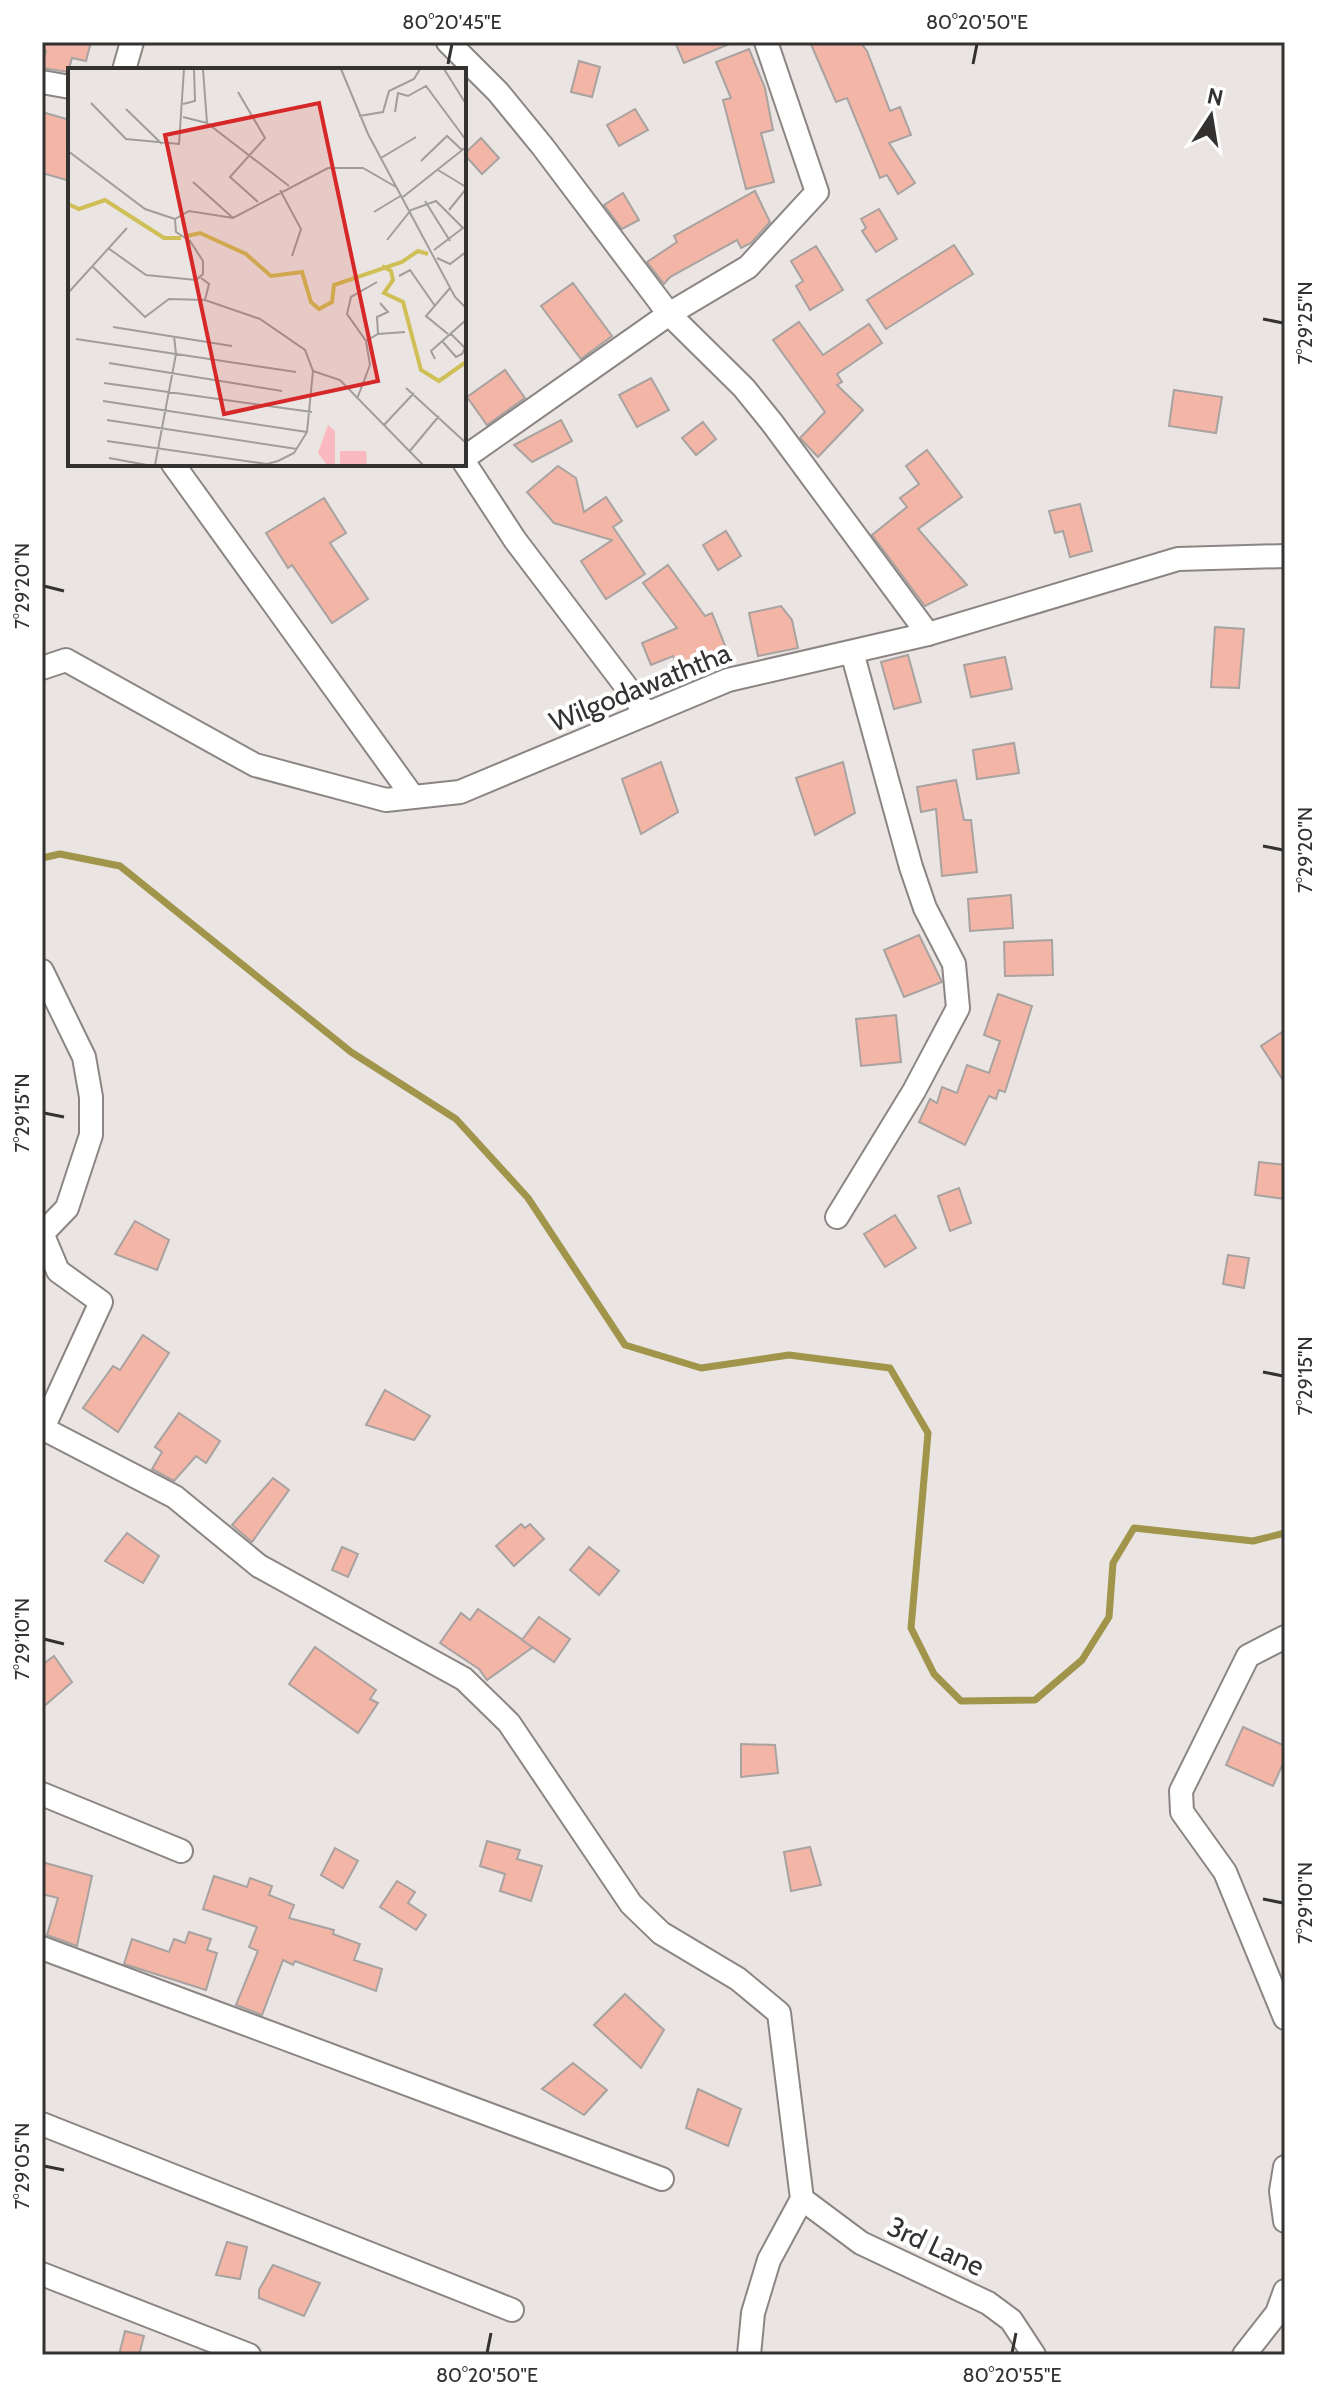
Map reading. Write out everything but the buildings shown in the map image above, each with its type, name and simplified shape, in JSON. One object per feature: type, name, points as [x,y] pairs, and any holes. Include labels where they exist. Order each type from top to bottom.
[{"type":"street","points":[[125,68],[132,42]]},
{"type":"street","points":[[448,42],[498,92],[534,136],[669,314],[744,388],[928,634]]},
{"type":"street","points":[[466,459],[669,314],[748,267],[817,192],[766,42]]},
{"type":"street","points":[[42,82],[68,87]]},
{"type":"street","points":[[466,463],[515,540],[647,714]]},
{"type":"street","points":[[174,466],[413,797]]},
{"type":"street","name":"Wilgodawaththa","points":[[42,668],[66,660],[255,765],[386,800],[460,792],[728,680],[928,634],[1178,559],[1285,556]]},
{"type":"street","points":[[837,1217],[914,1091],[958,1008],[954,964],[925,908],[911,867],[852,652]]},
{"type":"street","points":[[42,971],[84,1057],[91,1097],[91,1135],[67,1208],[42,1234],[58,1271],[101,1302],[43,1428],[175,1497],[259,1566],[464,1679],[509,1723],[631,1904],[661,1933],[738,1979],[779,2013],[802,2199],[769,2260],[753,2313],[749,2355]]},
{"type":"street","points":[[1285,1637],[1248,1656],[1181,1791],[1182,1812],[1225,1872],[1285,2018]]},
{"type":"street","points":[[42,1794],[181,1851]]},
{"type":"street","points":[[42,1948],[662,2179]]},
{"type":"street","points":[[42,2124],[512,2310]]},
{"type":"street","points":[[1285,2167],[1281,2191],[1285,2221]]},
{"type":"street","name":"3rd Lane","points":[[802,2199],[861,2243],[988,2303],[1011,2320],[1034,2355]]},
{"type":"street","points":[[42,2274],[249,2355]]},
{"type":"street","points":[[1244,2355],[1277,2313],[1285,2291]]},
{"type":"waterway","points":[[42,858],[60,854],[120,866],[351,1052],[456,1119],[528,1198],[625,1345],[701,1368],[789,1355],[890,1368],[928,1433],[911,1628],[934,1674],[961,1701],[1035,1700],[1082,1660],[1109,1617],[1113,1563],[1134,1528],[1253,1541],[1285,1533]]}]
